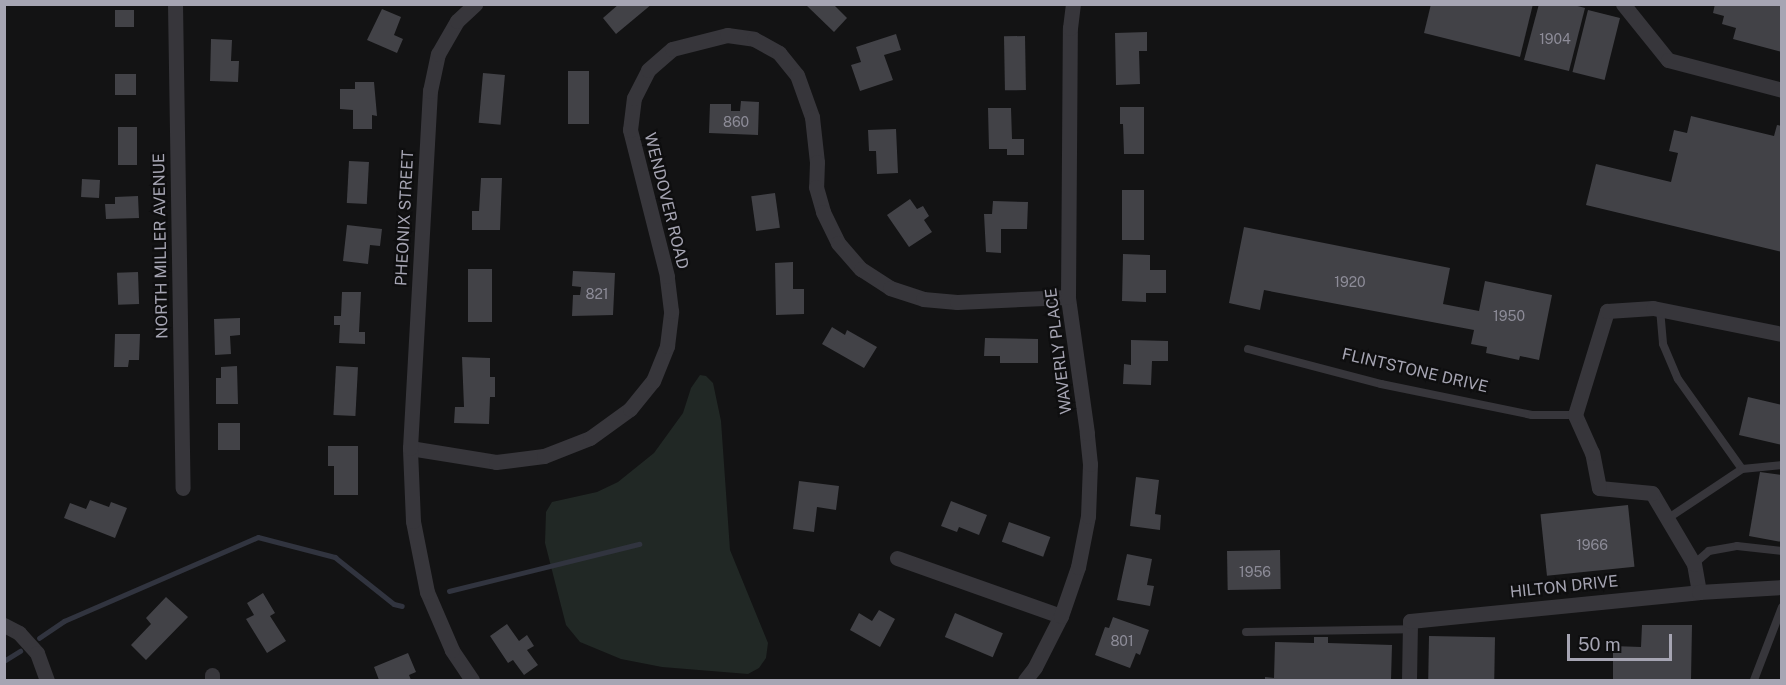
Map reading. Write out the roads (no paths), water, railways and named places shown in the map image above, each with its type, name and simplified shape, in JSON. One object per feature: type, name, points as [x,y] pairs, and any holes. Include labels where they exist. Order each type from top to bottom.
[{"type":"street","name":"NORTH MILLER AVENUE","points":[[175,4],[183,488]]},
{"type":"street","name":"PHEONIX STREET","points":[[472,681],[452,650],[427,592],[413,521],[410,448],[430,91],[438,54],[457,21],[475,4]]},
{"type":"street","name":"WAVERLY PLACE","points":[[1025,681],[1035,667],[1061,616],[1080,557],[1088,516],[1090,464],[1068,297],[1070,28],[1073,4]]},
{"type":"street","points":[[1623,4],[1668,60],[1782,90]]},
{"type":"street","name":"WENDOVER ROAD","points":[[410,448],[496,462],[544,456],[590,438],[630,409],[653,381],[667,346],[671,311],[667,276],[630,130],[634,98],[648,70],[672,49],[727,35],[754,39],[779,53],[797,75],[812,117],[816,188],[823,212],[838,243],[861,269],[890,288],[923,299],[957,302],[1068,297]]},
{"type":"street","points":[[1699,592],[1694,564],[1652,493],[1599,488],[1592,453],[1575,415],[1607,311],[1660,309],[1782,334]]},
{"type":"street","points":[[897,558],[1061,616]]},
{"type":"street","name":"HILTON DRIVE","points":[[1410,629],[1410,621],[1699,592],[1782,586]]},
{"type":"street","points":[[4,625],[19,633],[37,653],[47,681]]},
{"type":"street","points":[[1409,681],[1410,629]]},
{"type":"lane","points":[[1660,309],[1663,344],[1678,379],[1742,469]]},
{"type":"lane","name":"FLINTSTONE DRIVE","points":[[1248,350],[1381,384],[1532,415],[1575,415]]},
{"type":"lane","points":[[1667,519],[1742,469],[1782,465]]},
{"type":"lane","points":[[1694,564],[1709,550],[1737,546],[1782,550]]},
{"type":"lane","points":[[1754,681],[1782,607]]},
{"type":"lane","points":[[1246,632],[1410,629]]},
{"type":"waterway","points":[[39,638],[64,621],[258,537],[335,557],[394,604],[402,606]]},
{"type":"waterway","points":[[449,591],[639,544]]},
{"type":"waterway","points":[[4,661],[20,651]]}]
